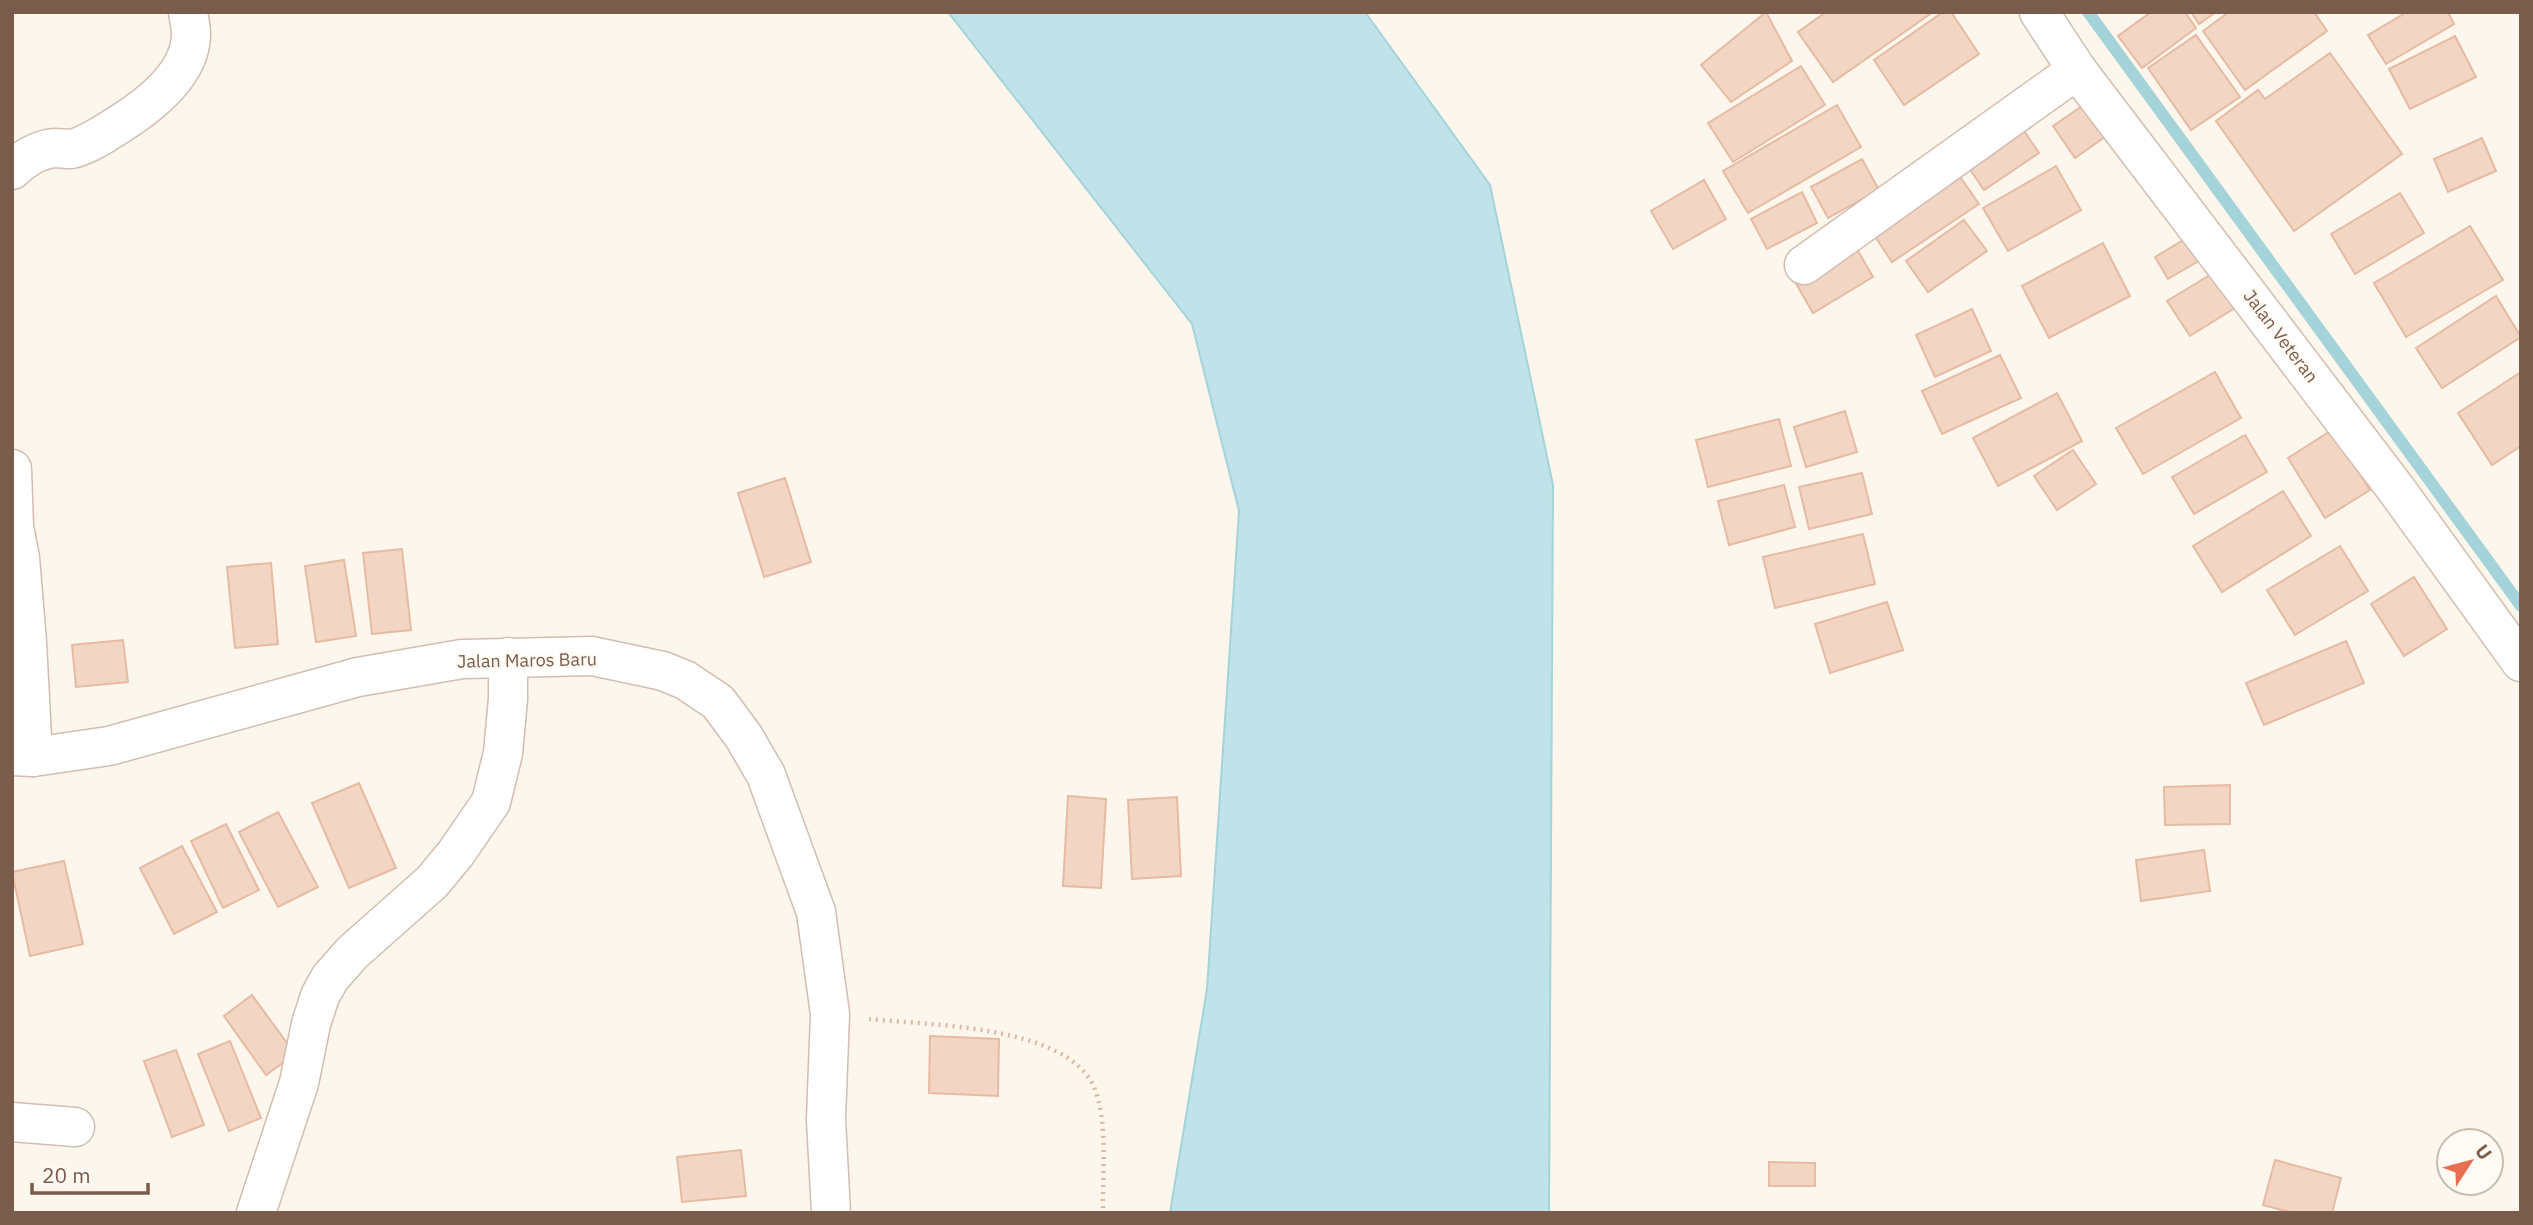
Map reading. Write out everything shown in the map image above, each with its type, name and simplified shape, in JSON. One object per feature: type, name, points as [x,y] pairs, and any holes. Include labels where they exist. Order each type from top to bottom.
[{"type":"street","points":[[12,170],[23,159],[51,148],[72,149],[99,137],[138,113],[162,92],[182,64],[191,36],[188,12]]},
{"type":"street","name":"Jalan Veteran","points":[[2039,12],[2077,70],[2396,489],[2521,662]]},
{"type":"street","points":[[1804,265],[2077,70]]},
{"type":"street","points":[[12,469],[27,642],[23,757]]},
{"type":"street","name":"Jalan Maros Baru","points":[[23,757],[109,746],[358,677],[462,660],[592,656],[663,671],[685,680],[718,702],[744,737],[766,775],[816,912],[830,1014],[825,1119],[831,1213]]},
{"type":"street","points":[[256,1213],[299,1083],[311,1024],[320,996],[330,978],[352,953],[432,882],[456,853],[491,802],[503,752],[508,699],[508,657]]},
{"type":"street","points":[[12,1122],[75,1127]]},
{"type":"path","points":[[830,1014],[993,1032],[1023,1038],[1072,1059],[1083,1069],[1093,1086],[1100,1107],[1103,1213]]},
{"type":"water","points":[[948,12],[1365,12],[1490,185],[1553,485],[1549,1213],[1170,1213],[1207,989],[1239,511],[1192,324]]},
{"type":"building","points":[[1766,12],[1792,61],[1731,102],[1701,65]]},
{"type":"building","points":[[1826,12],[1933,12],[1833,82],[1798,32]]},
{"type":"building","points":[[1943,12],[1951,12],[1979,54],[1904,105],[1874,60]]},
{"type":"building","points":[[2151,12],[2185,12],[2196,28],[2142,68],[2118,36]]},
{"type":"building","points":[[2191,12],[2216,12],[2199,24]]},
{"type":"building","points":[[2229,12],[2314,12],[2327,31],[2245,90],[2203,31]]},
{"type":"building","points":[[2407,12],[2448,12],[2454,24],[2386,64],[2368,35]]},
{"type":"building","points":[[2196,35],[2240,97],[2191,130],[2148,68]]},
{"type":"building","points":[[2455,36],[2476,77],[2410,109],[2389,69]]},
{"type":"building","points":[[2330,53],[2402,154],[2294,231],[2216,121],[2258,90],[2265,99]]},
{"type":"building","points":[[1801,66],[1825,105],[1733,162],[1708,123]]},
{"type":"building","points":[[2094,98],[2116,129],[2075,158],[2053,126]]},
{"type":"building","points":[[1837,105],[1861,147],[1748,213],[1723,171]]},
{"type":"building","points":[[2018,122],[2039,153],[1984,190],[1963,159]]},
{"type":"building","points":[[2482,138],[2496,171],[2448,192],[2434,159]]},
{"type":"building","points":[[1862,159],[1879,190],[1828,218],[1811,187]]},
{"type":"building","points":[[2056,166],[2081,210],[2008,251],[1983,208]]},
{"type":"building","points":[[1954,168],[1979,204],[1892,262],[1868,226]]},
{"type":"building","points":[[1704,180],[1726,219],[1673,249],[1651,211]]},
{"type":"building","points":[[1802,192],[1817,223],[1767,249],[1751,219]]},
{"type":"building","points":[[2400,193],[2424,233],[2355,274],[2331,234]]},
{"type":"building","points":[[1964,220],[1987,251],[1928,292],[1906,261]]},
{"type":"building","points":[[2470,226],[2503,280],[2406,337],[2374,283]]},
{"type":"building","points":[[2195,233],[2209,255],[2168,279],[2155,257]]},
{"type":"building","points":[[2103,243],[2130,296],[2049,338],[2022,286]]},
{"type":"building","points":[[1854,244],[1873,277],[1813,313],[1794,280]]},
{"type":"building","points":[[2213,273],[2235,308],[2190,336],[2167,301]]},
{"type":"building","points":[[2496,296],[2521,337],[2442,388],[2416,348]]},
{"type":"building","points":[[1972,309],[1991,351],[1935,377],[1916,335]]},
{"type":"building","points":[[2000,355],[2021,398],[1942,434],[1922,391]]},
{"type":"building","points":[[2215,372],[2241,418],[2143,474],[2116,428]]},
{"type":"building","points":[[2521,372],[2521,446],[2492,465],[2458,413]]},
{"type":"building","points":[[2057,393],[2082,441],[1998,486],[1973,438]]},
{"type":"building","points":[[1845,411],[1857,452],[1806,467],[1794,427]]},
{"type":"building","points":[[1779,419],[1791,466],[1708,487],[1696,440]]},
{"type":"building","points":[[2332,430],[2370,490],[2325,518],[2288,458]]},
{"type":"building","points":[[2245,435],[2267,472],[2194,514],[2172,477]]},
{"type":"building","points":[[2073,450],[2096,484],[2057,510],[2034,476]]},
{"type":"building","points":[[1862,473],[1872,514],[1809,529],[1799,487]]},
{"type":"building","points":[[785,478],[811,562],[764,577],[738,493]]},
{"type":"building","points":[[1784,485],[1795,527],[1729,545],[1718,501]]},
{"type":"building","points":[[2283,491],[2311,536],[2222,592],[2193,546]]},
{"type":"building","points":[[1863,534],[1875,584],[1775,608],[1763,557]]},
{"type":"building","points":[[2340,546],[2368,591],[2295,635],[2267,590]]},
{"type":"building","points":[[402,549],[411,630],[372,634],[363,553]]},
{"type":"building","points":[[344,560],[356,636],[316,642],[305,566]]},
{"type":"building","points":[[271,563],[278,644],[235,648],[227,567]]},
{"type":"building","points":[[2414,577],[2447,629],[2404,656],[2371,604]]},
{"type":"building","points":[[1887,602],[1903,650],[1830,673],[1815,624]]},
{"type":"building","points":[[123,640],[128,682],[76,687],[72,645]]},
{"type":"building","points":[[2346,641],[2364,683],[2264,725],[2246,683]]},
{"type":"building","points":[[359,783],[396,868],[349,888],[312,803]]},
{"type":"building","points":[[2230,785],[2230,824],[2165,825],[2164,787]]},
{"type":"building","points":[[1068,796],[1106,799],[1101,888],[1063,886]]},
{"type":"building","points":[[1177,797],[1181,876],[1132,879],[1128,800]]},
{"type":"building","points":[[278,812],[318,887],[278,907],[239,832]]},
{"type":"building","points":[[226,824],[259,890],[223,908],[191,841]]},
{"type":"building","points":[[182,846],[217,912],[174,934],[140,868]]},
{"type":"building","points":[[2204,850],[2210,891],[2141,901],[2136,860]]},
{"type":"building","points":[[64,861],[83,944],[30,956],[12,872]]},
{"type":"building","points":[[252,995],[295,1054],[266,1075],[224,1016]]},
{"type":"building","points":[[930,1036],[999,1039],[998,1096],[929,1093]]},
{"type":"building","points":[[230,1041],[261,1118],[229,1131],[198,1054]]},
{"type":"building","points":[[176,1050],[204,1125],[172,1137],[144,1061]]},
{"type":"building","points":[[741,1150],[746,1196],[682,1202],[677,1157]]},
{"type":"building","points":[[2275,1160],[2341,1178],[2332,1213],[2293,1213],[2263,1205]]},
{"type":"building","points":[[1769,1162],[1815,1163],[1815,1186],[1769,1186]]},
{"type":"waterway","points":[[2088,12],[2521,606]]}]
